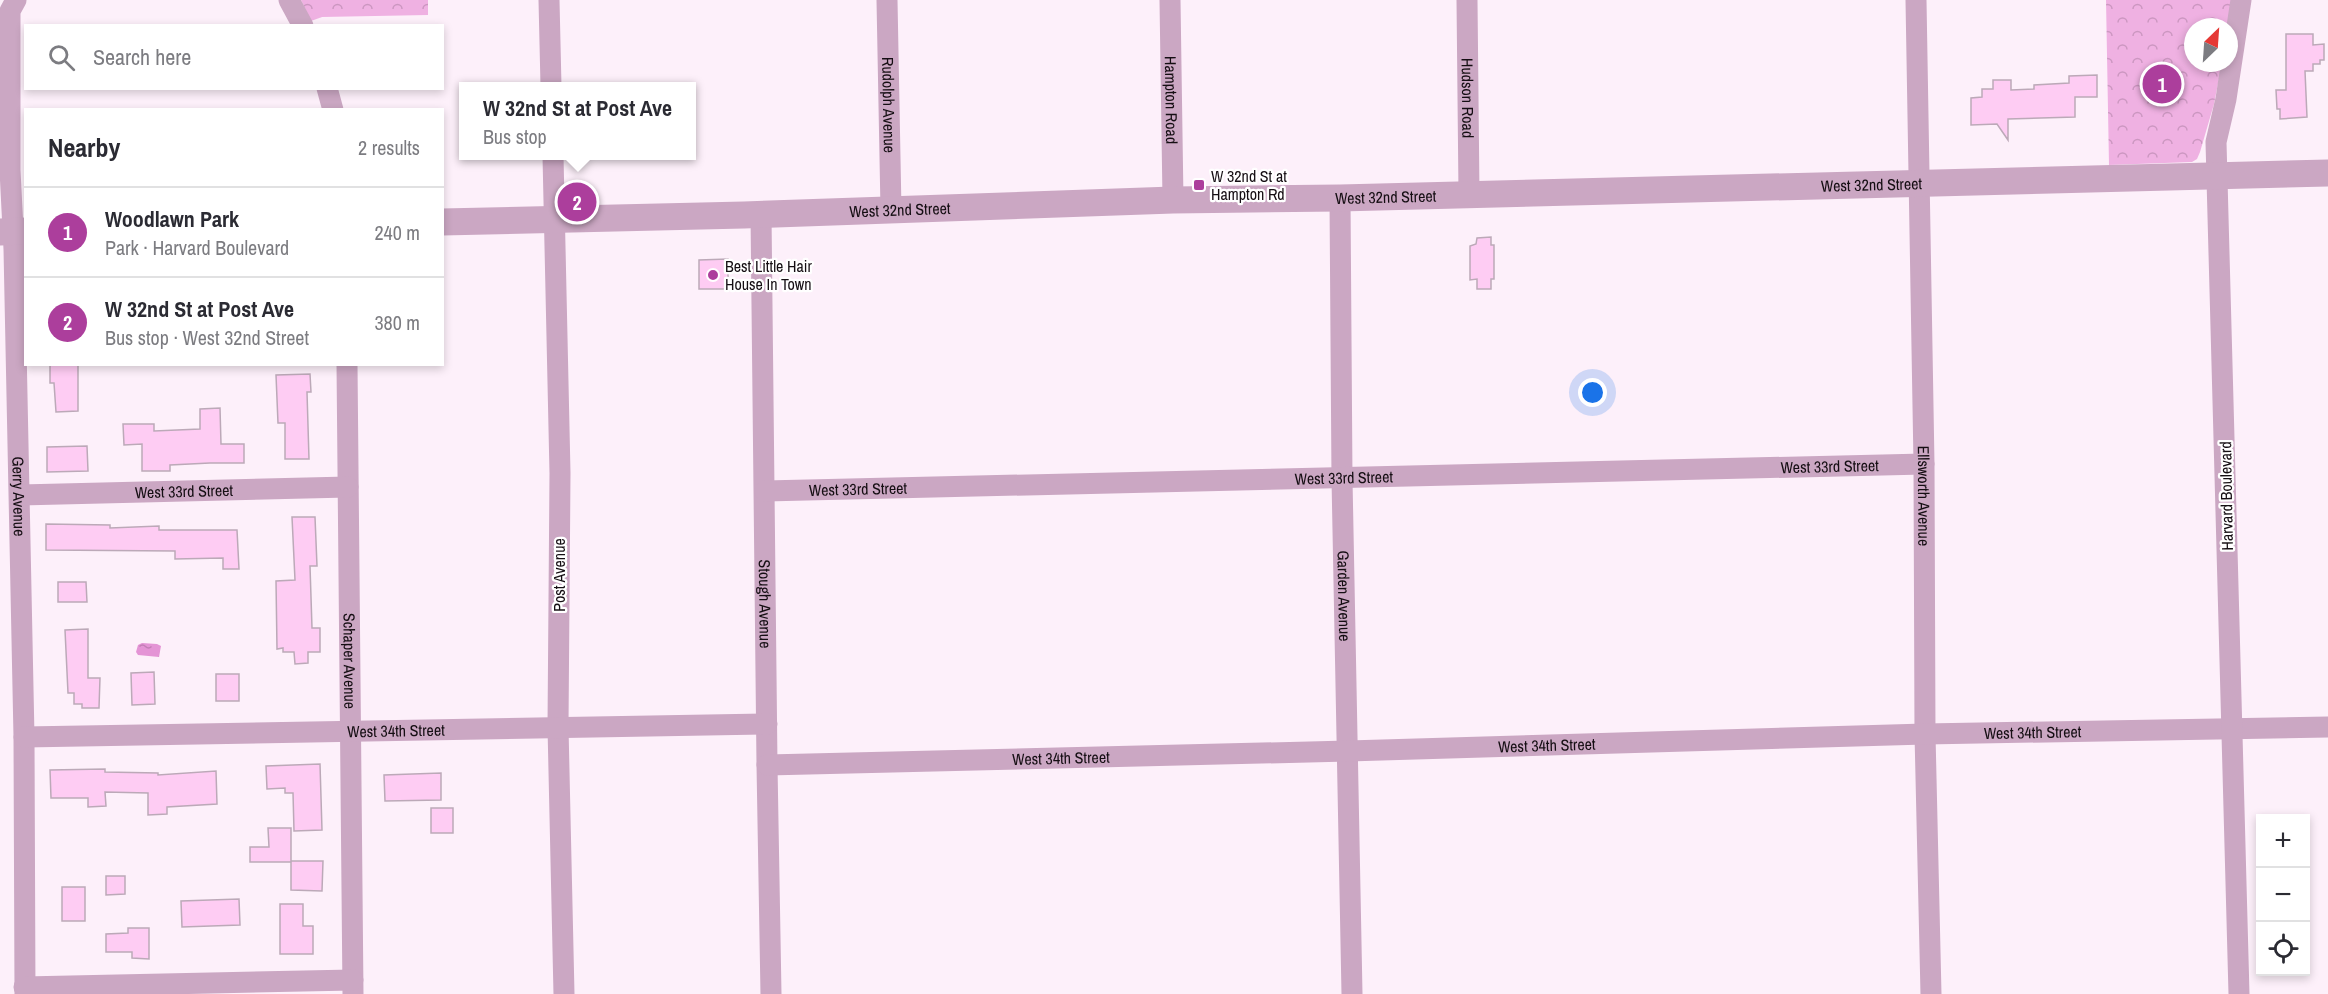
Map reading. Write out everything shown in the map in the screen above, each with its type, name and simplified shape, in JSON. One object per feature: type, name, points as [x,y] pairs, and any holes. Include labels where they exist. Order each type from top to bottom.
[{"type":"street","name":"Gerry Avenue","points":[[16,0],[10,11],[10,170],[20,495],[24,737],[24,991]]},
{"type":"street","points":[[289,0],[302,24]]},
{"type":"street","points":[[549,0],[551,82]]},
{"type":"street","name":"Rudolph Avenue","points":[[887,0],[891,210]]},
{"type":"street","name":"Hampton Road","points":[[1170,0],[1173,200]]},
{"type":"street","name":"Hudson Road","points":[[1467,0],[1469,194]]},
{"type":"street","name":"Ellsworth Avenue","points":[[1916,0],[1924,464],[1925,734],[1931,994]]},
{"type":"street","name":"Harvard Boulevard","points":[[2239,994],[2216,142],[2226,99],[2241,0]]},
{"type":"street","points":[[328,90],[332,108]]},
{"type":"street","name":"Post Avenue","points":[[553,160],[560,473],[558,727],[564,994]]},
{"type":"street","name":"West 32nd Street","points":[[444,222],[1173,200],[1340,198],[2328,173]]},
{"type":"street","name":"Garden Avenue","points":[[1340,198],[1342,479],[1352,994]]},
{"type":"street","name":"Stough Avenue","points":[[761,214],[766,765],[771,994]]},
{"type":"street","name":"Schaper Avenue","points":[[346,366],[352,731],[353,987]]},
{"type":"street","name":"West 33rd Street","points":[[765,491],[1924,464]]},
{"type":"street","name":"West 33rd Street","points":[[20,495],[348,487]]},
{"type":"street","name":"West 34th Street","points":[[24,737],[767,724]]},
{"type":"street","name":"West 34th Street","points":[[766,765],[1925,734],[2328,727]]},
{"type":"street","points":[[24,991],[353,987]]},
{"type":"green space","points":[[301,0],[428,0],[428,15],[322,17],[311,21]]},
{"type":"green space","points":[[2106,0],[2233,0],[2230,18],[2184,18],[2184,72],[2220,72],[2214,104],[2197,159],[2192,162],[2109,165]]},
{"type":"water","points":[[142,643],[161,646],[159,657],[138,655],[136,652],[138,645]]},
{"type":"building","points":[[2286,34],[2313,34],[2313,45],[2324,44],[2324,60],[2320,60],[2320,64],[2313,64],[2313,71],[2305,71],[2307,117],[2280,119],[2280,109],[2277,109],[2276,90],[2286,90]]},
{"type":"building","points":[[2097,75],[2097,97],[2075,97],[2075,117],[2008,119],[2008,140],[1997,124],[1971,125],[1971,98],[1982,97],[1982,89],[1993,89],[1993,80],[2011,80],[2011,90],[2034,89],[2034,85],[2069,83],[2069,76]]},
{"type":"building","points":[[1491,237],[1491,245],[1494,245],[1494,279],[1491,279],[1491,289],[1477,289],[1477,279],[1470,280],[1470,246],[1476,244],[1477,238]]},
{"type":"building","points":[[728,259],[728,289],[699,289],[699,260]]},
{"type":"building","points":[[50,366],[78,366],[78,411],[56,412],[54,383],[50,383]]},
{"type":"building","points":[[310,374],[311,392],[307,392],[309,459],[285,459],[285,423],[278,423],[276,375]]},
{"type":"building","points":[[220,408],[221,444],[244,444],[244,463],[170,465],[170,471],[142,471],[142,444],[124,445],[123,424],[154,424],[154,431],[200,429],[200,409]]},
{"type":"building","points":[[87,446],[88,471],[47,472],[47,447]]},
{"type":"building","points":[[292,517],[315,517],[317,566],[310,566],[312,628],[320,628],[320,652],[308,652],[308,663],[295,664],[294,652],[283,652],[283,648],[277,649],[276,581],[295,580]]},
{"type":"building","points":[[46,524],[110,525],[110,528],[159,526],[159,530],[237,530],[239,569],[223,569],[223,558],[175,559],[175,551],[46,550]]},
{"type":"building","points":[[58,582],[86,582],[87,602],[58,602]]},
{"type":"building","points":[[88,629],[88,678],[100,678],[99,708],[82,708],[82,704],[74,704],[74,693],[68,693],[65,630]]},
{"type":"building","points":[[154,672],[155,704],[132,705],[131,673]]},
{"type":"building","points":[[216,674],[239,674],[239,701],[216,701]]},
{"type":"building","points":[[320,764],[322,830],[294,831],[293,793],[285,793],[285,788],[267,789],[266,766]]},
{"type":"building","points":[[105,769],[105,772],[158,773],[158,775],[216,771],[217,804],[167,807],[167,814],[148,815],[148,793],[105,792],[106,806],[88,807],[88,798],[51,798],[50,770]]},
{"type":"building","points":[[441,773],[441,800],[385,801],[384,775]]},
{"type":"building","points":[[431,808],[453,808],[453,833],[431,833]]},
{"type":"building","points":[[268,828],[291,828],[291,862],[250,862],[250,847],[269,847]]},
{"type":"building","points":[[291,861],[323,861],[322,891],[291,890]]},
{"type":"building","points":[[106,876],[125,876],[125,894],[106,895]]},
{"type":"building","points":[[62,887],[85,887],[85,921],[62,921]]},
{"type":"building","points":[[239,899],[240,925],[182,927],[181,901]]},
{"type":"building","points":[[280,904],[303,904],[303,926],[313,926],[313,954],[280,954]]},
{"type":"building","points":[[128,928],[149,928],[149,959],[132,958],[132,952],[106,952],[106,934],[128,933]]},
{"type":"place","name":"Woodlawn Park","points":[[2162,84]]},
{"type":"place","name":"W 32nd St at Hampton Rd","points":[[1199,185]]},
{"type":"place","name":"W 32nd St at Post Ave","points":[[577,202]]},
{"type":"place","name":"Best Little Hair House In Town","points":[[713,275]]}]
